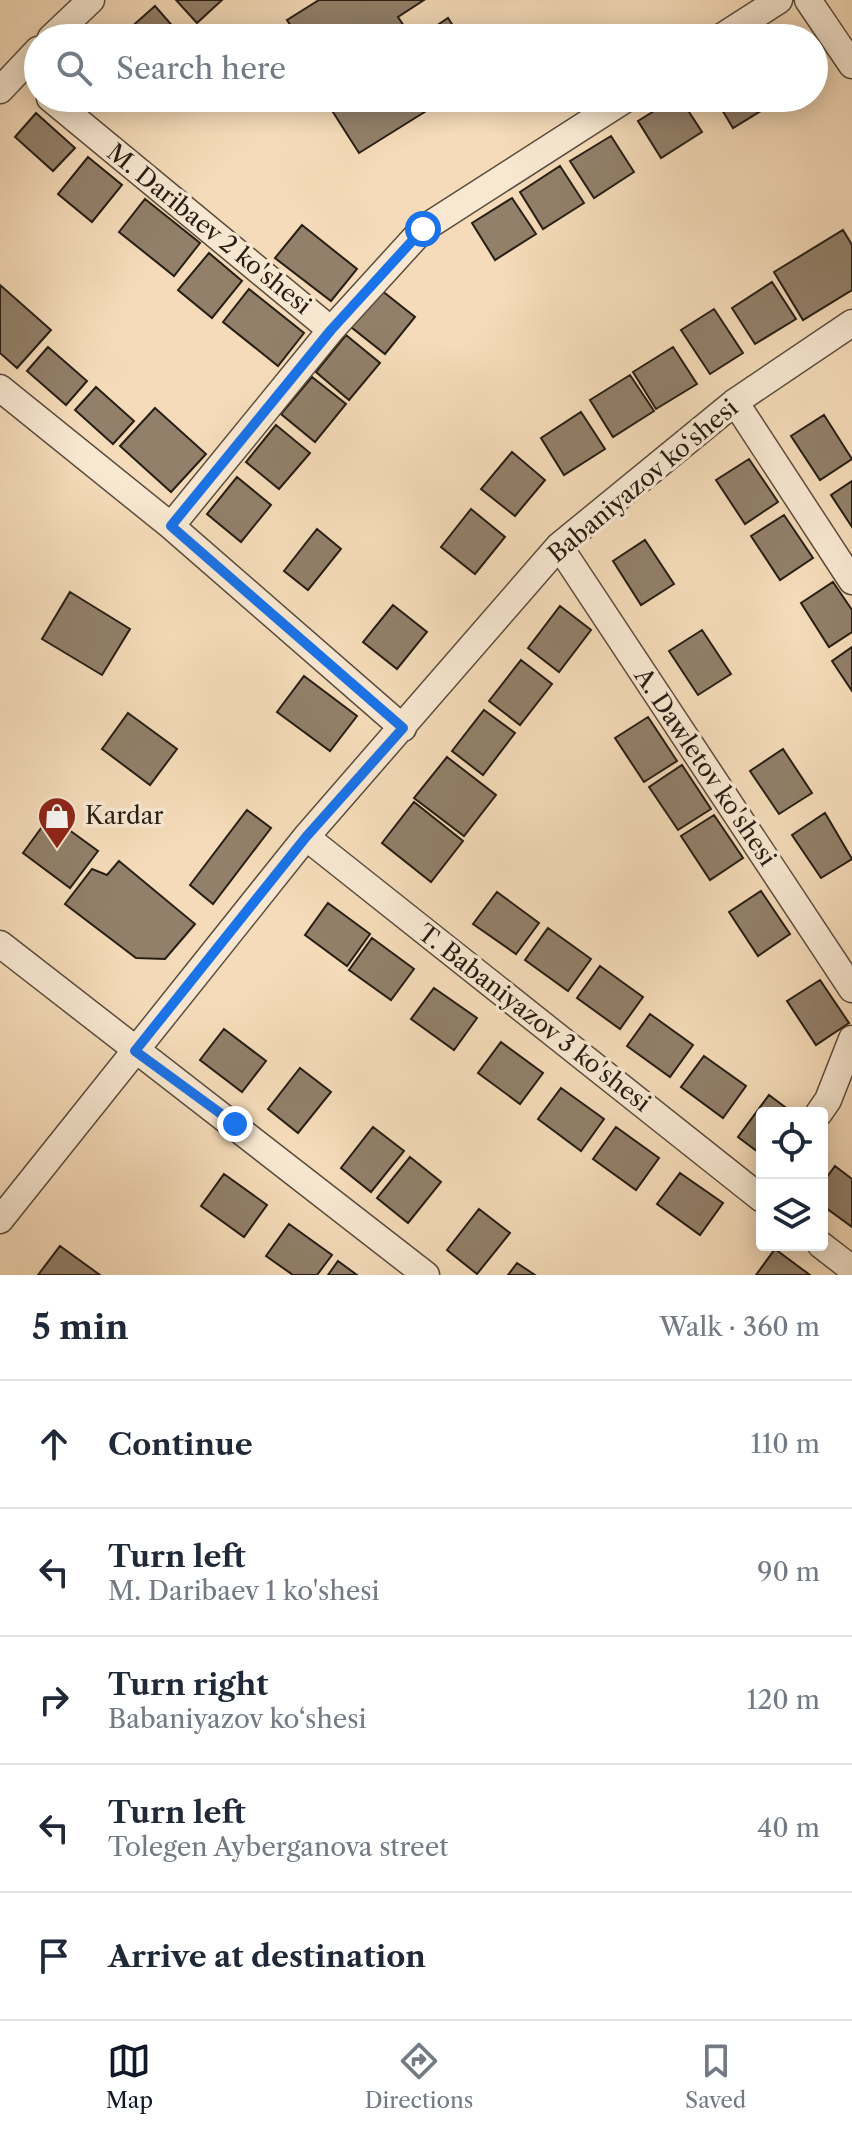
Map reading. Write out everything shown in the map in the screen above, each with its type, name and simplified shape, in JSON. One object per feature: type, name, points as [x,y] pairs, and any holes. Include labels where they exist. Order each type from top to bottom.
[{"type":"street","points":[[66,24],[91,0]]},
{"type":"street","points":[[742,24],[779,0]]},
{"type":"street","points":[[808,0],[824,24]]},
{"type":"street","points":[[828,30],[852,65]]},
{"type":"street","points":[[8,80],[24,64]]},
{"type":"street","name":"M. Daribaev 2 ko'shesi","points":[[67,112],[331,330]]},
{"type":"street","points":[[171,526],[331,330],[423,229],[605,112]]},
{"type":"street","name":"Babaniyazov ko‘shesi","points":[[0,1220],[306,837],[559,546],[735,402],[852,323]]},
{"type":"street","points":[[0,388],[171,526],[403,728]]},
{"type":"street","points":[[735,402],[852,581]]},
{"type":"street","name":"A. Dawletov ko'shesi","points":[[559,546],[852,989]]},
{"type":"street","name":"T. Babaniyazov 3 ko'shesi","points":[[306,837],[756,1193]]},
{"type":"street","points":[[0,944],[426,1275]]},
{"type":"street","points":[[823,1107],[852,1039]]},
{"type":"street","points":[[828,1250],[852,1269]]},
{"type":"building","points":[[176,0],[222,0],[197,23]]},
{"type":"building","points":[[319,0],[424,0],[398,17],[403,24],[290,24],[287,20]]},
{"type":"building","points":[[155,6],[171,24],[135,24]]},
{"type":"building","points":[[333,112],[425,112],[359,153]]},
{"type":"building","points":[[652,112],[689,112],[702,132],[661,158],[638,121]]},
{"type":"building","points":[[723,112],[759,112],[733,128]]},
{"type":"building","points":[[36,113],[75,148],[53,171],[15,137]]},
{"type":"building","points":[[611,136],[634,172],[594,198],[570,161]]},
{"type":"building","points":[[88,157],[122,185],[92,222],[58,194]]},
{"type":"building","points":[[560,166],[584,203],[543,229],[520,192]]},
{"type":"building","points":[[512,198],[536,234],[495,260],[472,223]]},
{"type":"building","points":[[145,199],[200,243],[174,276],[119,232]]},
{"type":"building","points":[[302,225],[357,269],[331,301],[275,258]]},
{"type":"building","points":[[843,230],[852,245],[852,290],[803,320],[774,272]]},
{"type":"building","points":[[209,253],[242,281],[212,318],[178,290]]},
{"type":"building","points":[[772,282],[796,319],[755,344],[732,308]]},
{"type":"building","points":[[0,285],[51,330],[17,368],[0,353]]},
{"type":"building","points":[[249,289],[304,333],[278,366],[223,322]]},
{"type":"building","points":[[381,290],[415,317],[385,354],[351,327]]},
{"type":"building","points":[[714,309],[743,353],[710,374],[681,330]]},
{"type":"building","points":[[346,335],[380,363],[349,400],[316,372]]},
{"type":"building","points":[[48,347],[87,381],[66,405],[27,371]]},
{"type":"building","points":[[673,347],[697,384],[656,409],[633,372]]},
{"type":"building","points":[[630,375],[654,411],[613,437],[590,400]]},
{"type":"building","points":[[312,377],[346,404],[315,442],[281,414]]},
{"type":"building","points":[[96,387],[134,421],[113,444],[75,410]]},
{"type":"building","points":[[155,408],[206,454],[171,492],[120,446]]},
{"type":"building","points":[[581,412],[605,449],[564,475],[541,438]]},
{"type":"building","points":[[824,415],[852,459],[820,480],[791,436]]},
{"type":"building","points":[[276,425],[310,453],[279,489],[246,462]]},
{"type":"building","points":[[512,452],[545,480],[515,516],[481,489]]},
{"type":"building","points":[[749,459],[778,502],[745,524],[716,480]]},
{"type":"building","points":[[237,477],[271,505],[241,542],[207,514]]},
{"type":"building","points":[[852,481],[852,527],[831,495]]},
{"type":"building","points":[[471,509],[505,537],[475,574],[441,547]]},
{"type":"building","points":[[784,515],[813,558],[780,580],[751,536]]},
{"type":"building","points":[[317,529],[341,549],[308,590],[284,571]]},
{"type":"building","points":[[645,540],[674,584],[641,605],[613,561]]},
{"type":"building","points":[[833,582],[852,610],[852,632],[829,647],[801,603]]},
{"type":"building","points":[[70,592],[130,629],[102,675],[42,639]]},
{"type":"building","points":[[393,605],[427,632],[397,669],[363,642]]},
{"type":"building","points":[[560,606],[591,630],[559,672],[528,648]]},
{"type":"building","points":[[702,630],[731,674],[698,695],[669,651]]},
{"type":"building","points":[[852,647],[852,691],[832,661]]},
{"type":"building","points":[[521,660],[552,684],[520,725],[489,701]]},
{"type":"building","points":[[304,676],[357,716],[330,751],[277,712]]},
{"type":"building","points":[[484,710],[515,733],[483,775],[452,751]]},
{"type":"building","points":[[128,713],[177,749],[150,785],[102,749]]},
{"type":"building","points":[[648,717],[677,761],[644,782],[615,738]]},
{"type":"building","points":[[783,749],[812,793],[779,814],[750,771]]},
{"type":"building","points":[[447,757],[496,795],[464,836],[414,798]]},
{"type":"building","points":[[682,765],[711,809],[678,830],[649,787]]},
{"type":"building","points":[[414,802],[463,841],[431,882],[382,843]]},
{"type":"building","points":[[247,810],[271,828],[213,904],[190,885]]},
{"type":"building","points":[[825,813],[852,859],[821,878],[792,835]]},
{"type":"building","points":[[714,815],[743,858],[710,880],[681,836]]},
{"type":"building","points":[[50,816],[98,851],[70,888],[23,853]]},
{"type":"building","points":[[119,861],[195,924],[165,959],[136,958],[65,904],[92,869],[107,875]]},
{"type":"building","points":[[761,891],[790,934],[758,956],[729,912]]},
{"type":"building","points":[[497,892],[539,923],[516,954],[473,924]]},
{"type":"building","points":[[328,903],[370,934],[347,966],[305,935]]},
{"type":"building","points":[[548,928],[591,959],[568,991],[525,960]]},
{"type":"building","points":[[372,938],[414,969],[391,1000],[349,970]]},
{"type":"building","points":[[600,966],[643,997],[620,1029],[577,998]]},
{"type":"building","points":[[820,980],[849,1023],[816,1045],[787,1001]]},
{"type":"building","points":[[434,988],[477,1018],[454,1050],[411,1019]]},
{"type":"building","points":[[650,1014],[693,1045],[670,1077],[627,1046]]},
{"type":"building","points":[[224,1029],[266,1061],[242,1092],[200,1060]]},
{"type":"building","points":[[501,1042],[543,1073],[520,1104],[478,1073]]},
{"type":"building","points":[[704,1056],[746,1086],[723,1118],[681,1087]]},
{"type":"building","points":[[300,1068],[331,1092],[298,1133],[268,1109]]},
{"type":"building","points":[[561,1088],[604,1119],[581,1151],[538,1119]]},
{"type":"building","points":[[769,1095],[785,1107],[760,1107]]},
{"type":"building","points":[[756,1113],[756,1150],[738,1137]]},
{"type":"building","points":[[373,1127],[404,1151],[371,1192],[341,1168]]},
{"type":"building","points":[[616,1127],[659,1158],[636,1190],[593,1159]]},
{"type":"building","points":[[410,1157],[441,1182],[408,1223],[377,1198]]},
{"type":"building","points":[[835,1166],[852,1179],[852,1227],[828,1209],[828,1176]]},
{"type":"building","points":[[680,1173],[723,1203],[700,1235],[657,1204]]},
{"type":"building","points":[[224,1174],[267,1205],[244,1237],[201,1206]]},
{"type":"building","points":[[479,1209],[510,1233],[477,1274],[447,1250]]},
{"type":"building","points":[[289,1224],[332,1255],[317,1275],[293,1275],[266,1256]]},
{"type":"building","points":[[60,1246],[100,1275],[38,1275]]},
{"type":"building","points":[[774,1251],[778,1251],[810,1275],[756,1275]]},
{"type":"building","points":[[338,1261],[357,1275],[328,1275]]},
{"type":"building","points":[[517,1263],[535,1275],[508,1275]]},
{"type":"place","name":"Kardar","points":[[57,850]]},
{"type":"route","points":[[235,1124],[135,1051],[306,837],[403,728],[171,526],[331,330],[423,229]]}]
